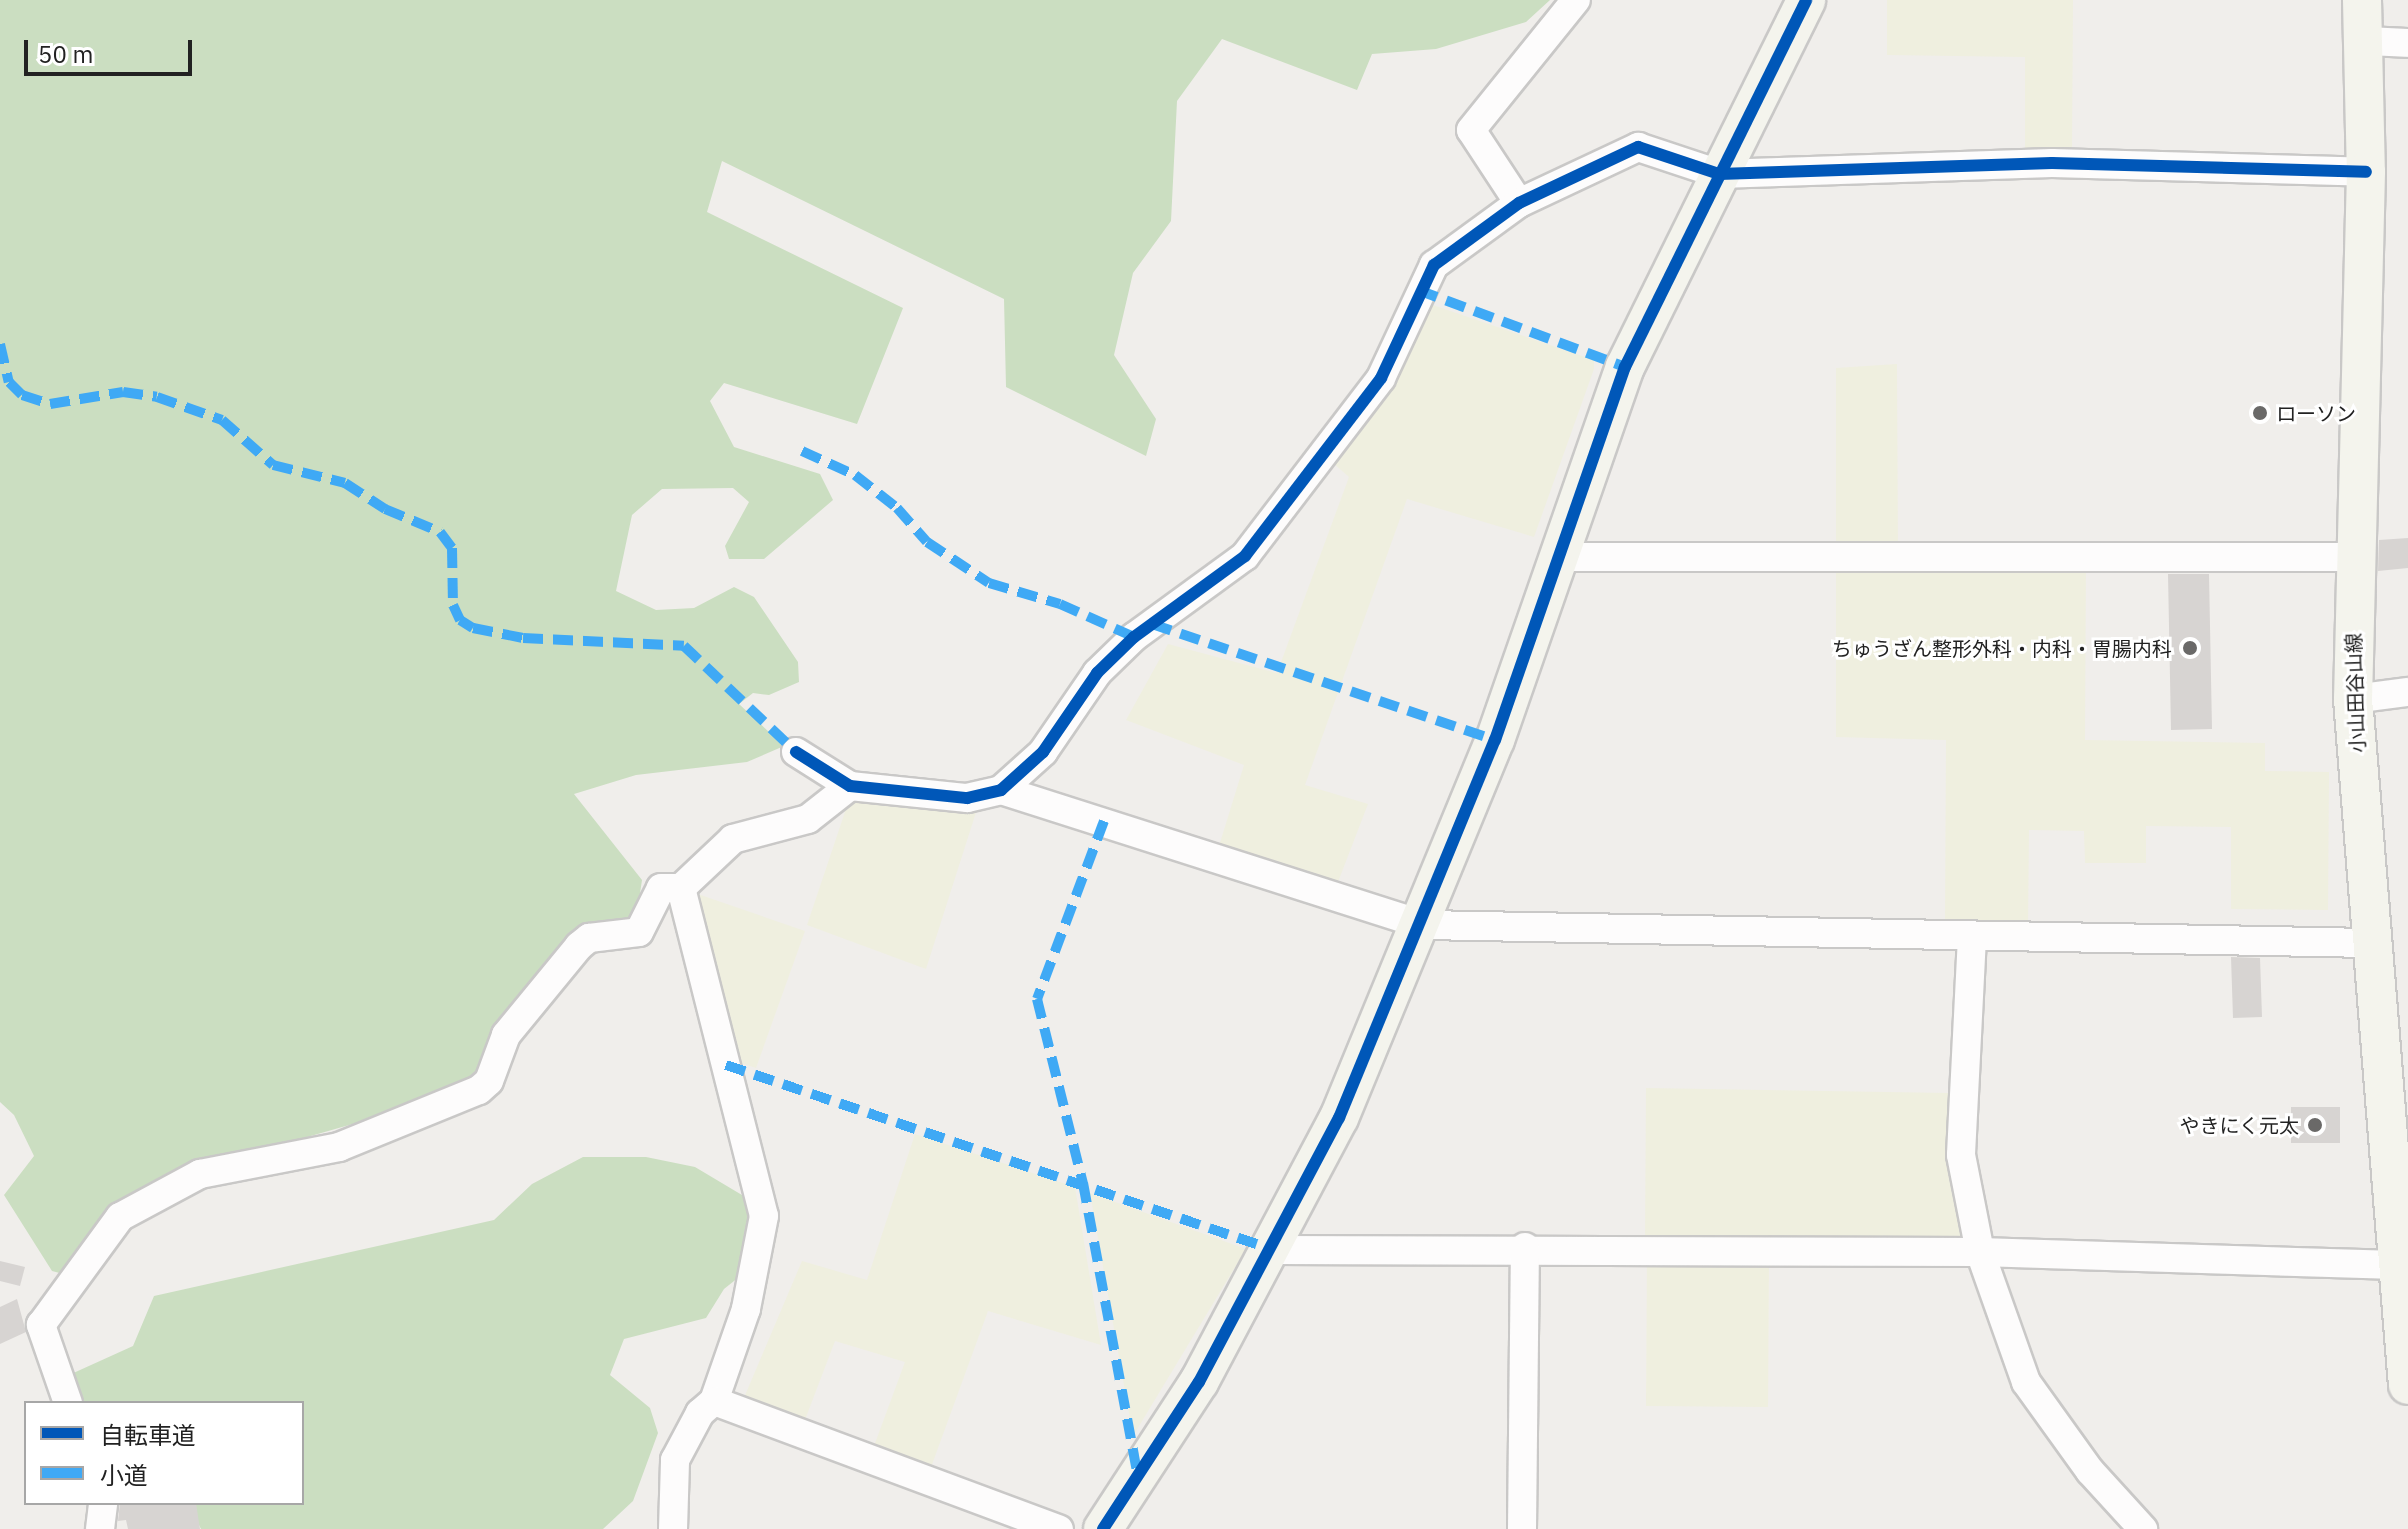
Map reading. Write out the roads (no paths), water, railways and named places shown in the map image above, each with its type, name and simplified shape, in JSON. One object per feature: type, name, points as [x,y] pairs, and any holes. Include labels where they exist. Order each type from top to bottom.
[{"type":"street","points":[[1519,203],[1471,130],[1576,0]]},
{"type":"street","points":[[1103,1529],[1274,1250],[1424,925],[1625,367],[1806,0]]},
{"type":"street","name":"小山田谷山線","points":[[2362,0],[2366,41],[2366,172],[2352,557],[2353,699],[2368,943],[2408,1385]]},
{"type":"street","points":[[2366,41],[2408,43]]},
{"type":"street","points":[[796,752],[850,786],[967,798],[1001,790],[1043,752],[1097,673],[1134,637],[1245,556],[1381,378],[1434,265],[1519,203],[1638,147],[1719,174],[2052,163],[2366,172]]},
{"type":"street","points":[[1557,557],[2352,557]]},
{"type":"street","points":[[2353,699],[2408,692]]},
{"type":"street","points":[[67,1401],[41,1325],[120,1217],[200,1174],[339,1147],[479,1090],[489,1081],[506,1035],[579,946],[589,938],[639,932],[661,888],[681,888],[733,839],[808,819],[850,786]]},
{"type":"street","points":[[1001,790],[1424,925],[2368,943]]},
{"type":"street","points":[[673,1529],[675,1460],[700,1413],[714,1401],[746,1309],[764,1216],[681,888]]},
{"type":"street","points":[[1972,937],[1961,1155],[1980,1252],[2026,1382],[2065,1439],[2143,1529]]},
{"type":"street","points":[[1274,1250],[1525,1247],[1980,1252],[2397,1265]]},
{"type":"street","points":[[1522,1529],[1525,1247]]},
{"type":"street","points":[[714,1401],[1059,1529]]},
{"type":"street","points":[[100,1529],[103,1505]]},
{"type":"place","name":"ローソン","points":[[2260,413]]},
{"type":"place","name":"ちゅうざん整形外科・内科・胃腸内科","points":[[2190,648]]},
{"type":"place","name":"やきにく元太","points":[[2315,1125]]}]
